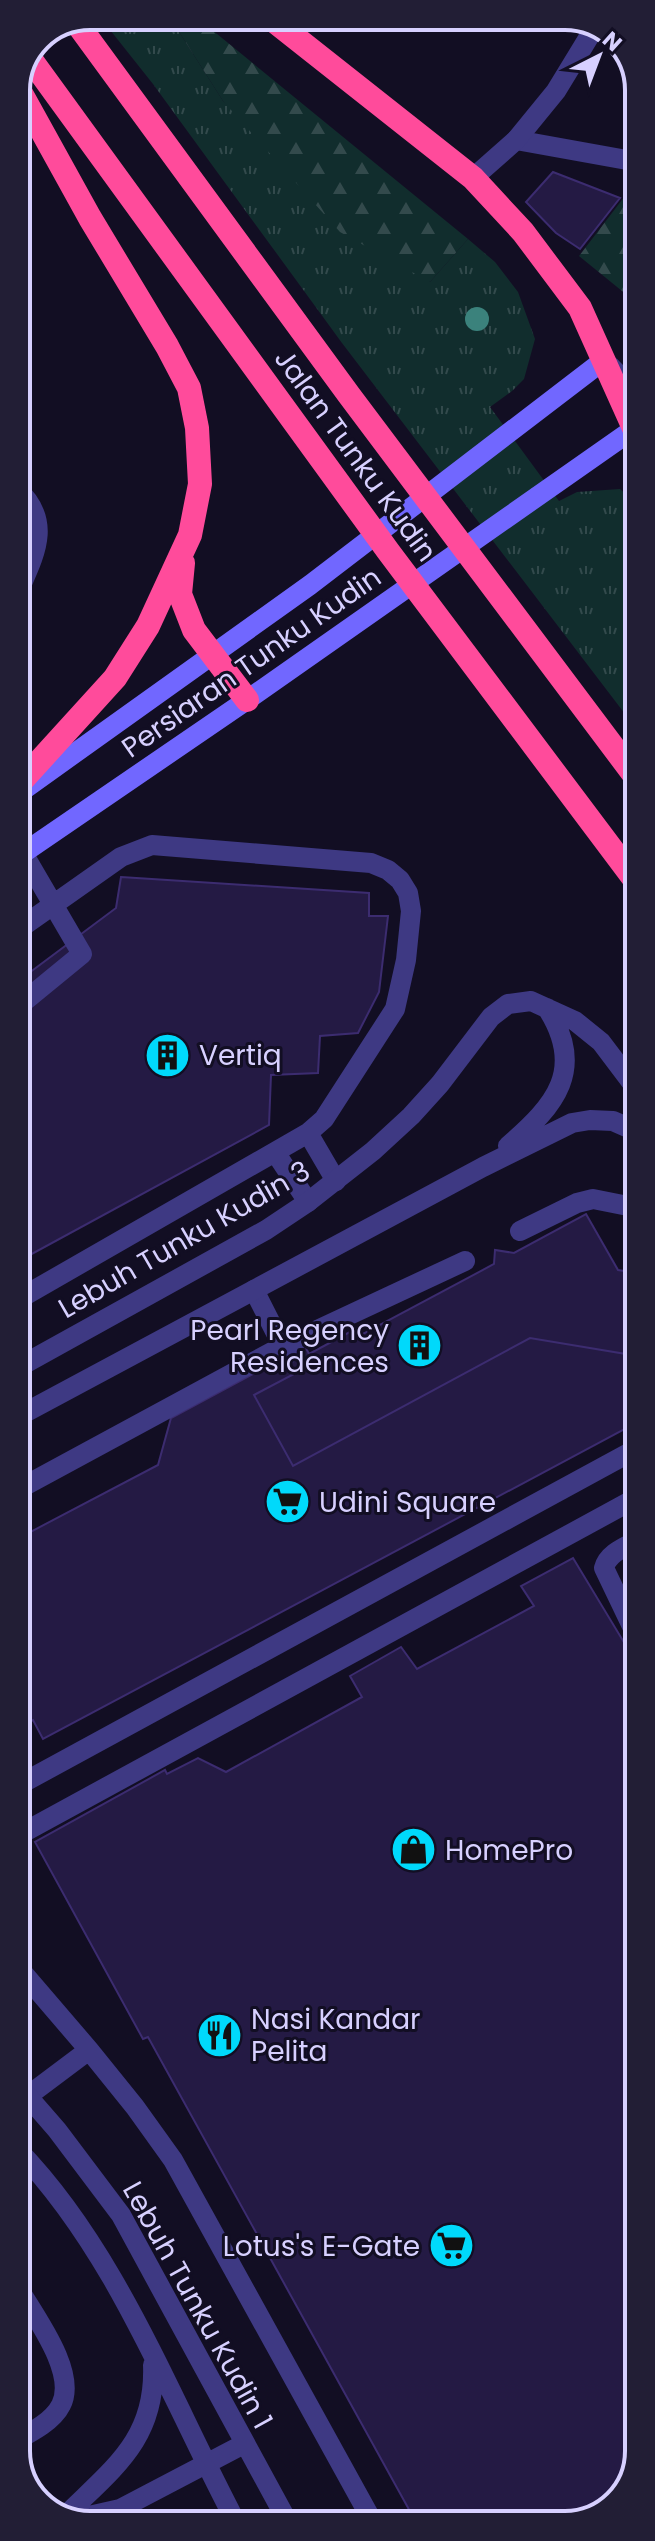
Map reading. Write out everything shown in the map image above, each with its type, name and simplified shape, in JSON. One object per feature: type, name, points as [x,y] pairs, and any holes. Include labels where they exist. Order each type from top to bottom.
[{"type":"highway","points":[[286,30],[473,178],[523,232],[580,308],[625,407]]},
{"type":"highway","name":"Jalan Tunku Kudin","points":[[82,31],[349,395],[625,763]]},
{"type":"highway","name":"Jalan Tunku Kudin","points":[[35,66],[388,551],[625,867]]},
{"type":"highway","points":[[30,110],[189,388],[197,428],[200,484],[190,535],[148,626],[115,678],[30,772]]},
{"type":"highway","points":[[184,548],[180,594],[194,630],[247,700]]},
{"type":"street","points":[[473,178],[516,140],[556,91],[590,36]]},
{"type":"street","points":[[516,140],[625,160]]},
{"type":"street","points":[[604,360],[625,382]]},
{"type":"street","name":"Persiaran Tunku Kudin","points":[[30,785],[310,585],[604,360]]},
{"type":"street","name":"Persiaran Tunku Kudin","points":[[30,849],[561,479],[625,439]]},
{"type":"street","points":[[30,506],[40,534],[30,564]]},
{"type":"street","points":[[30,921],[121,857],[152,845],[371,863],[388,870],[400,880],[408,893],[411,911],[406,960],[395,1009],[335,1105],[308,1133],[30,1293]]},
{"type":"street","points":[[30,872],[82,954],[30,997]]},
{"type":"street","name":"Lebuh Tunku Kudin 3","points":[[30,1361],[266,1230],[308,1202],[411,1116],[440,1084],[491,1017],[508,1004],[531,1001],[575,1021],[601,1042],[625,1074]]},
{"type":"street","points":[[483,1167],[541,1115],[561,1086],[567,1065],[565,1046],[559,1027],[547,1008]]},
{"type":"street","points":[[30,1410],[483,1167],[572,1123],[613,1121],[625,1126]]},
{"type":"street","points":[[308,1133],[336,1181]]},
{"type":"street","points":[[275,1152],[308,1202]]},
{"type":"street","points":[[520,1231],[593,1199],[625,1205]]},
{"type":"street","points":[[30,1483],[285,1350],[465,1261]]},
{"type":"street","points":[[254,1290],[285,1350]]},
{"type":"street","points":[[30,1779],[625,1455]]},
{"type":"street","points":[[30,1829],[625,1504]]},
{"type":"street","points":[[625,1548],[612,1555],[604,1568],[625,1614]]},
{"type":"street","points":[[30,1981],[135,2107],[173,2160],[367,2511]]},
{"type":"street","points":[[30,2086],[89,2050]]},
{"type":"street","name":"Lebuh Tunku Kudin 1","points":[[30,2099],[121,2215],[282,2511]]},
{"type":"street","points":[[30,2165],[81,2226],[153,2358],[230,2511]]},
{"type":"street","points":[[30,2313],[62,2365],[65,2387],[61,2405],[48,2420],[30,2432]]},
{"type":"street","points":[[73,2508],[120,2461],[139,2436],[152,2402],[153,2358]]},
{"type":"street","points":[[111,2511],[244,2444]]},
{"type":"green space","points":[[110,30],[178,30],[223,101],[430,282],[468,239],[495,262],[518,292],[535,339],[524,379],[490,407],[559,501],[577,492],[620,489],[625,493],[625,714],[342,343]]},
{"type":"green space","points":[[178,30],[212,30],[468,239],[430,282],[340,232],[223,101]]},
{"type":"green space","points":[[625,196],[625,293],[579,256]]},
{"type":"building","points":[[553,172],[620,198],[580,249],[556,233],[526,202]]},
{"type":"building","name":"Vertiq","points":[[121,877],[369,893],[369,916],[388,916],[379,992],[358,1033],[320,1036],[318,1073],[271,1075],[269,1125],[30,1255],[30,972],[116,908]]},
{"type":"building","name":"Udini Square","points":[[586,1214],[618,1270],[625,1271],[625,1429],[43,1739],[33,1720],[30,1722],[30,1532],[158,1465],[171,1418],[305,1346],[309,1354],[359,1327],[363,1334],[494,1264],[495,1250],[514,1253]]},
{"type":"building","name":"Pearl Regency Residences","points":[[586,1214],[618,1270],[625,1271],[625,1354],[530,1338],[293,1466],[254,1395],[315,1363],[309,1354],[359,1327],[363,1334],[494,1264],[495,1250],[514,1253]]},
{"type":"building","name":"Lotus's E-Gate","points":[[573,1558],[625,1644],[624,2463],[619,2478],[605,2496],[577,2510],[410,2511],[148,2037],[143,2039],[35,1842],[165,1770],[167,1774],[198,1758],[226,1772],[362,1697],[350,1676],[401,1647],[417,1669],[534,1606],[521,1586]]},
{"type":"place","name":"Vertiq","points":[[168,1055]]},
{"type":"place","name":"Pearl Regency Residences","points":[[420,1346]]},
{"type":"place","name":"Udini Square","points":[[288,1502]]},
{"type":"place","name":"HomePro","points":[[414,1850]]},
{"type":"place","name":"Nasi Kandar Pelita","points":[[220,2035]]},
{"type":"place","name":"Lotus's E-Gate","points":[[451,2246]]}]
